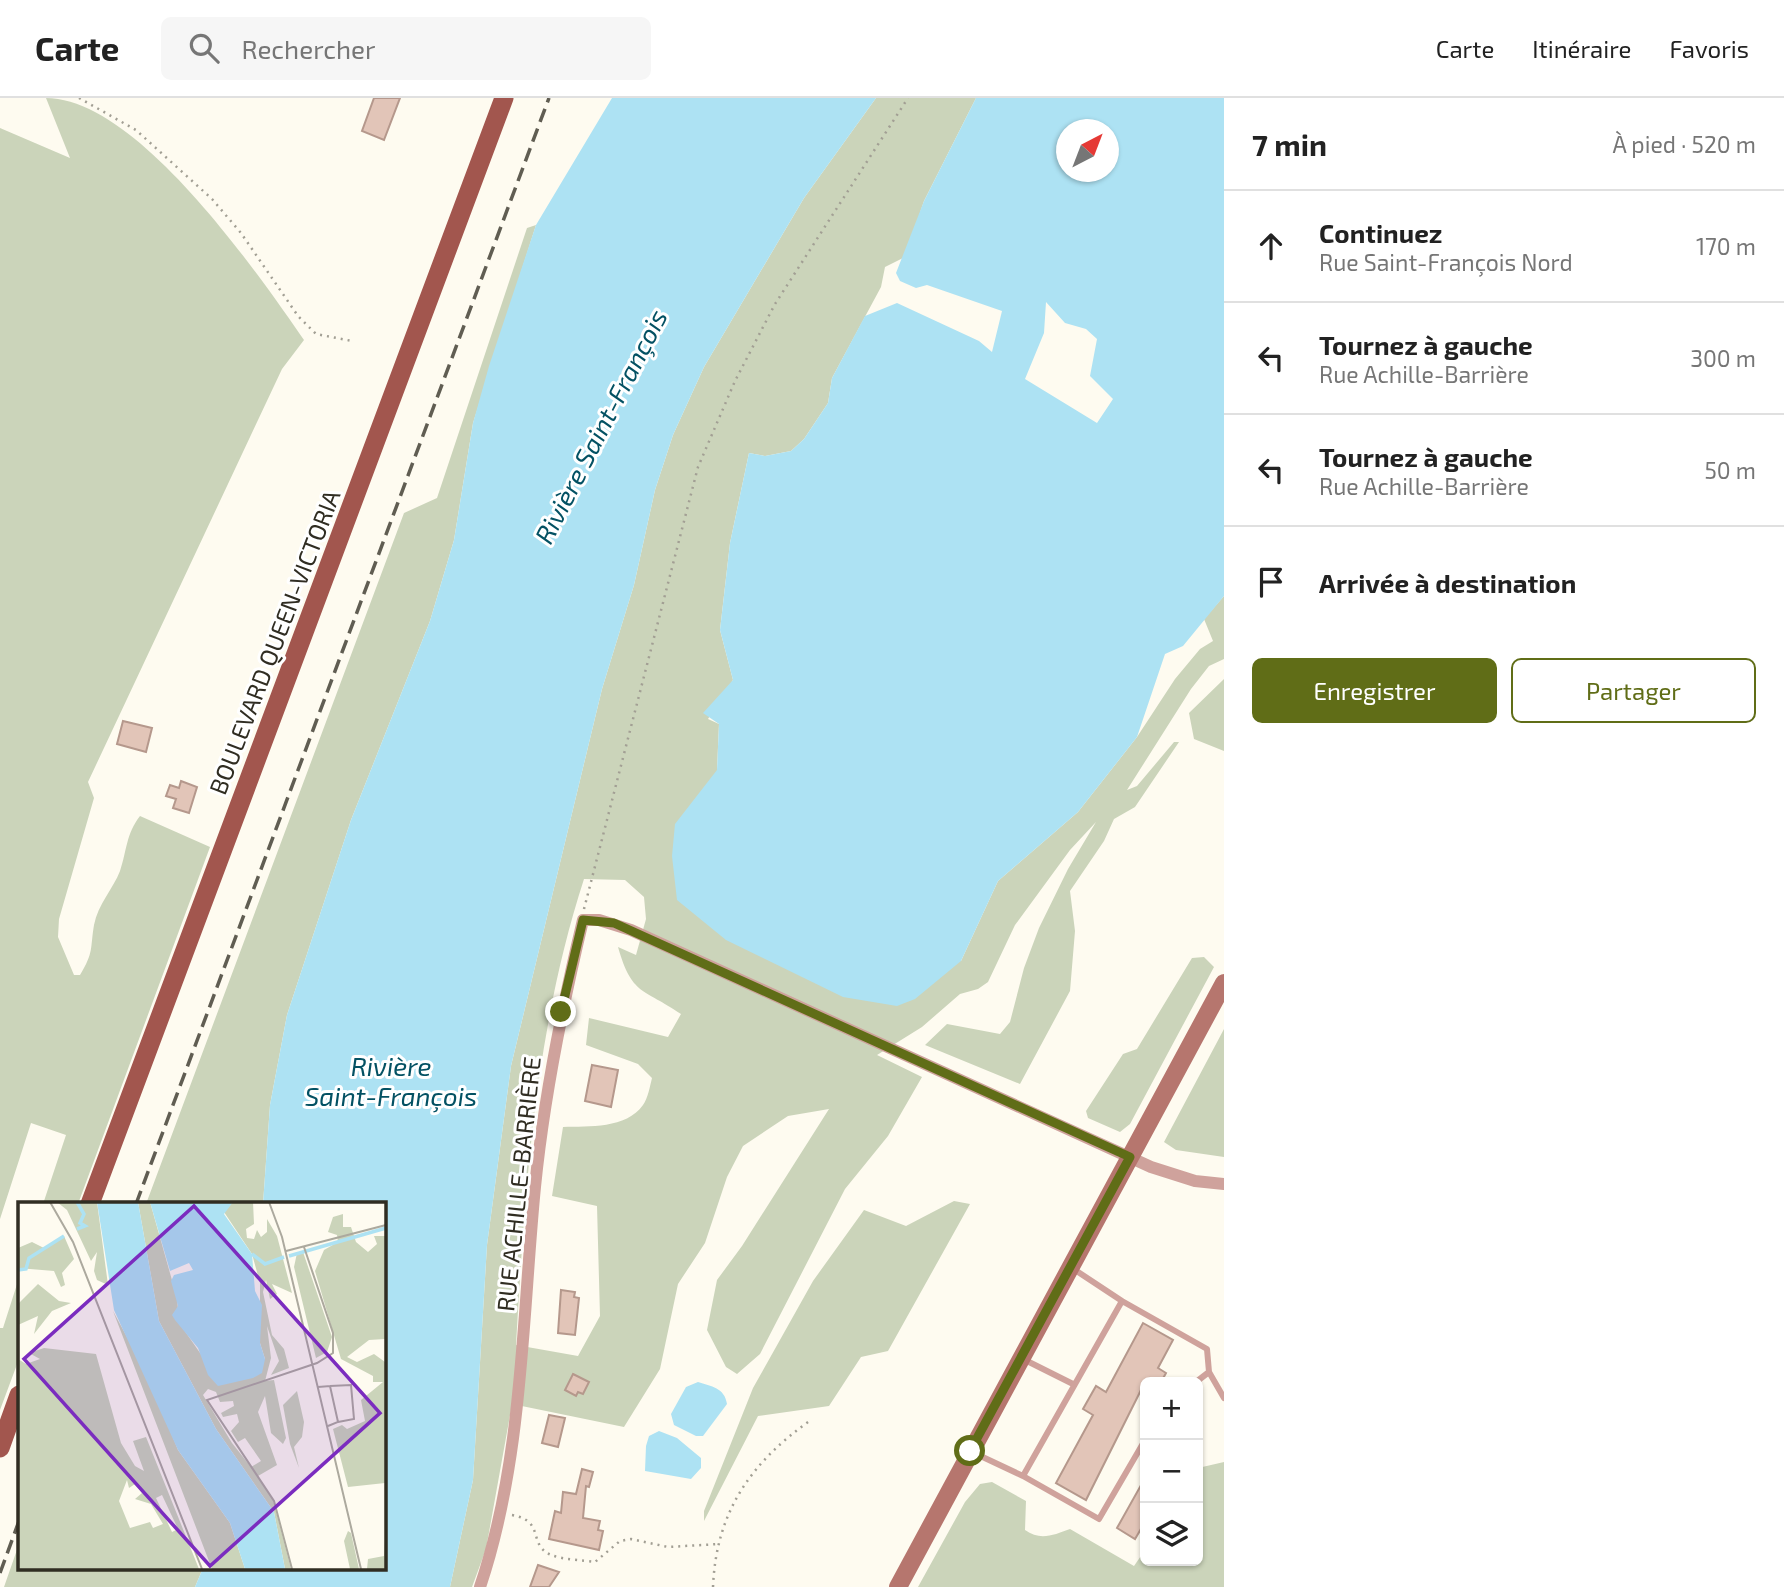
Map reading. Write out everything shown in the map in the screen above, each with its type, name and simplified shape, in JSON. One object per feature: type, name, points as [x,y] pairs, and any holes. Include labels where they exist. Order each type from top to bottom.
[{"type":"main road","name":"BOULEVARD QUEEN-VICTORIA","points":[[90,1202],[504,98]]},
{"type":"main road","points":[[0,1448],[18,1398]]},
{"type":"street","points":[[583,920],[598,920],[631,930],[1130,1157],[1195,1181],[1224,1184]]},
{"type":"street","name":"RUE ACHILLE-BARRIÈRE","points":[[480,1587],[501,1514],[513,1431],[546,1096],[583,920]]},
{"type":"street","points":[[898,1587],[1224,983]]},
{"type":"lane","points":[[1071,1267],[1122,1301],[1207,1349],[1209,1372],[1224,1398]]},
{"type":"lane","points":[[1023,1476],[1122,1301]]},
{"type":"lane","points":[[1022,1358],[1073,1384]]},
{"type":"lane","points":[[1202,1377],[1209,1372]]},
{"type":"lane","points":[[970,1451],[1023,1476],[1099,1519],[1140,1449]]},
{"type":"path","points":[[79,98],[136,130],[212,199],[241,233],[306,326],[324,337],[352,341]]},
{"type":"path","points":[[583,920],[586,895],[698,467],[735,381],[775,304],[908,98]]},
{"type":"path","points":[[713,1587],[719,1544],[739,1491],[761,1461],[811,1420]]},
{"type":"path","points":[[501,1514],[526,1518],[533,1525],[540,1545],[550,1554],[595,1562],[602,1560],[620,1541],[631,1539],[668,1547],[719,1544]]},
{"type":"green space","points":[[46,98],[81,106],[118,126],[155,156],[225,233],[304,340],[282,369],[88,782],[94,798],[59,919],[58,937],[74,975],[80,975],[88,961],[96,917],[120,871],[129,836],[140,816],[210,847],[79,1202],[44,1202],[66,1135],[31,1123],[0,1219],[0,128],[70,158]]},
{"type":"green space","points":[[876,98],[976,98],[924,201],[905,257],[885,267],[881,287],[832,378],[828,403],[804,439],[791,451],[765,456],[749,453],[730,543],[720,630],[733,680],[708,719],[719,724],[717,770],[961,961],[998,881],[1078,812],[1137,737],[1175,679],[1200,649],[1213,641],[1204,619],[1224,596],[1224,659],[1209,666],[1191,689],[1127,790],[1137,786],[1174,742],[1179,742],[1135,807],[1114,819],[1104,841],[1070,891],[1075,931],[1070,991],[1020,1084],[925,1045],[947,1024],[1000,1034],[1010,1022],[1024,968],[1039,928],[1068,869],[1096,822],[1070,850],[1015,925],[988,982],[978,989],[960,994],[922,1027],[877,1055],[922,1077],[888,1136],[845,1189],[760,1354],[737,1374],[726,1367],[707,1330],[717,1280],[742,1246],[829,1109],[788,1116],[743,1146],[727,1177],[705,1243],[678,1284],[660,1369],[624,1427],[512,1404],[486,1549],[472,1587],[450,1587],[473,1480],[487,1245],[511,1066],[602,689],[634,585],[655,490],[673,435],[704,367],[804,198]],"holes":[[[584,879],[625,880],[644,897],[646,919],[636,955],[618,947],[623,963],[634,983],[681,1014],[668,1037],[589,1018],[586,1045],[638,1064],[652,1078],[643,1105],[627,1118],[606,1125],[563,1127],[552,1196],[597,1206],[600,1316],[578,1356],[516,1345],[529,1168],[543,1051],[554,993]]]},
{"type":"green space","points":[[536,225],[473,423],[454,540],[430,621],[351,820],[287,1015],[270,1105],[263,1202],[147,1202],[404,513],[437,498],[527,228]]},
{"type":"green space","points":[[1224,679],[1224,751],[1194,739],[1189,713]]},
{"type":"green space","points":[[1204,957],[1214,967],[1130,1124],[1120,1132],[1088,1118],[1086,1111],[1123,1054],[1137,1049],[1192,958]]},
{"type":"green space","points":[[1224,1029],[1224,1157],[1176,1150],[1164,1142]]},
{"type":"green space","points":[[954,1201],[970,1204],[888,1351],[861,1357],[829,1406],[758,1416],[704,1521],[704,1511],[753,1388],[813,1281],[864,1210],[906,1226]]},
{"type":"green space","points":[[18,1281],[18,1362],[0,1410],[0,1328],[3,1328]]},
{"type":"green space","points":[[1224,1462],[1224,1587],[918,1587],[965,1502],[980,1484],[992,1482],[1026,1501],[1025,1530],[1036,1535],[1047,1536],[1070,1529],[1134,1566],[1140,1557],[1140,1566],[1203,1566],[1203,1467]]},
{"type":"green space","points":[[18,1547],[18,1570],[202,1570],[195,1587],[4,1587]]},
{"type":"water","name":"Rivière Saint-François","points":[[612,98],[876,98],[804,198],[704,367],[673,435],[655,490],[634,585],[602,689],[511,1066],[487,1245],[473,1480],[450,1587],[195,1587],[202,1570],[385,1570],[385,1202],[263,1202],[270,1105],[287,1015],[351,820],[430,621],[454,540],[473,423],[536,225]]},
{"type":"water","points":[[976,98],[1224,98],[1224,596],[1183,646],[1165,654],[1137,737],[1078,812],[998,881],[961,961],[915,999],[897,1006],[843,997],[726,940],[677,900],[672,856],[675,824],[717,770],[719,724],[703,713],[733,680],[720,630],[730,543],[749,453],[765,456],[791,451],[804,439],[828,403],[832,378],[865,316],[897,303],[979,341],[992,352],[1002,311],[927,285],[916,288],[900,281],[896,273],[924,201]],"holes":[[[1046,302],[1065,323],[1086,329],[1097,339],[1090,376],[1113,399],[1097,423],[1025,379],[1044,333]]]},
{"type":"water","points":[[698,1382],[720,1391],[727,1404],[703,1436],[696,1436],[674,1425],[671,1414],[686,1387]]},
{"type":"water","points":[[659,1431],[677,1438],[701,1458],[701,1468],[691,1479],[645,1471],[649,1436]]},
{"type":"building","points":[[374,98],[400,98],[384,140],[362,131]]},
{"type":"building","points":[[123,721],[152,728],[146,752],[117,744]]},
{"type":"building","points":[[181,781],[197,787],[189,813],[173,808],[176,799],[166,796],[170,785],[179,788]]},
{"type":"building","points":[[592,1065],[618,1070],[611,1107],[585,1101]]},
{"type":"building","points":[[561,1290],[575,1292],[574,1297],[579,1298],[575,1335],[558,1333]]},
{"type":"building","points":[[1143,1323],[1173,1340],[1158,1368],[1166,1373],[1164,1377],[1140,1377],[1140,1392],[1086,1500],[1056,1483],[1093,1415],[1083,1409],[1096,1386],[1106,1392]]},
{"type":"building","points":[[573,1374],[589,1382],[583,1394],[578,1392],[576,1396],[565,1390]]},
{"type":"building","points":[[549,1415],[565,1418],[558,1447],[542,1443]]},
{"type":"building","points":[[582,1469],[593,1472],[589,1487],[586,1486],[583,1518],[600,1521],[598,1530],[603,1531],[599,1550],[549,1539],[555,1511],[561,1513],[563,1492],[576,1494]]},
{"type":"building","points":[[1140,1487],[1140,1530],[1135,1539],[1117,1528]]},
{"type":"building","points":[[538,1565],[559,1572],[549,1587],[530,1587]]},
{"type":"railway","points":[[137,1202],[549,98]]},
{"type":"railway","points":[[0,1573],[18,1524]]},
{"type":"route","points":[[561,1012],[583,920],[614,923],[1130,1157],[970,1451]]}]
